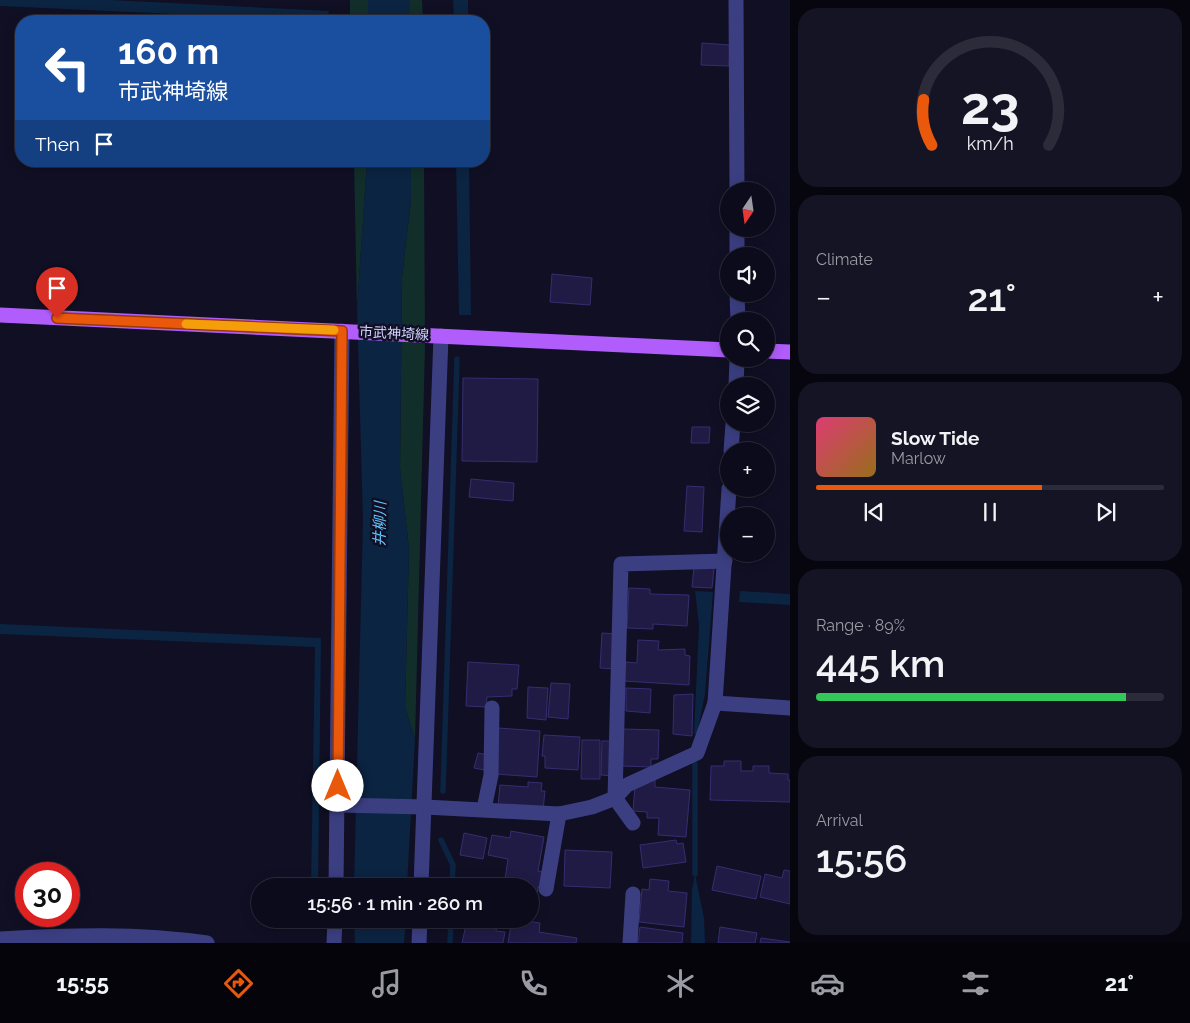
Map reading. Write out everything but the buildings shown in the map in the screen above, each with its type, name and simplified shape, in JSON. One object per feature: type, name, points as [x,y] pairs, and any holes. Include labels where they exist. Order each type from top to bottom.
[{"type":"main road","name":"市武神埼線","points":[[0,316],[345,330],[720,350]]},
{"type":"main road","points":[[775,351],[790,352]]},
{"type":"street","points":[[736,0],[737,182]]},
{"type":"street","points":[[336,878],[345,330]]},
{"type":"street","points":[[421,878],[425,807],[437,336]]},
{"type":"street","points":[[633,824],[615,798],[622,564],[720,561]]},
{"type":"street","points":[[338,805],[484,809],[559,814],[592,807],[615,798],[627,785],[697,753],[716,703],[724,562]]},
{"type":"street","points":[[716,703],[790,708]]},
{"type":"street","points":[[484,809],[491,775],[492,708]]},
{"type":"street","points":[[546,889],[559,814]]},
{"type":"street","points":[[630,943],[633,894]]},
{"type":"street","points":[[334,943],[335,928]]},
{"type":"street","points":[[419,943],[420,928]]},
{"type":"street","points":[[0,940],[57,936],[160,937],[207,943]]},
{"type":"green space","points":[[350,0],[368,0],[368,15],[350,15]]},
{"type":"green space","points":[[410,0],[422,0],[423,15],[410,15]]},
{"type":"green space","points":[[354,167],[367,167],[357,309]]},
{"type":"green space","points":[[411,167],[424,167],[425,346],[415,739],[405,708],[409,549],[400,468],[402,277],[411,200]]},
{"type":"water","points":[[0,0],[112,0],[329,11],[328,15],[196,15],[0,6]]},
{"type":"water","points":[[368,0],[410,0],[410,15],[368,15]]},
{"type":"water","points":[[453,0],[468,0],[468,15],[454,15]]},
{"type":"water","name":"井柳川","points":[[367,167],[411,167],[411,200],[402,277],[400,468],[409,549],[405,708],[415,739],[407,878],[354,878],[363,520],[357,309]]},
{"type":"water","points":[[456,167],[469,167],[471,315],[459,315]]},
{"type":"water","points":[[695,591],[713,592],[705,694],[697,734],[694,734],[699,625]]},
{"type":"water","points":[[740,591],[790,594],[790,605],[739,602]]},
{"type":"water","points":[[0,624],[321,638],[318,878],[311,878],[315,647],[0,634]]},
{"type":"water","points":[[695,874],[704,918],[705,943],[691,943],[692,890]]},
{"type":"water","points":[[354,928],[405,928],[404,943],[355,943]]},
{"type":"waterway","points":[[443,791],[457,359]]},
{"type":"waterway","points":[[695,764],[695,874]]},
{"type":"waterway","points":[[441,840],[453,865],[452,878]]},
{"type":"waterway","points":[[450,943],[451,928]]},
{"type":"slow traffic","points":[[186,324],[334,330]]},
{"type":"route","points":[[57,318],[342,331],[338,786]]}]
